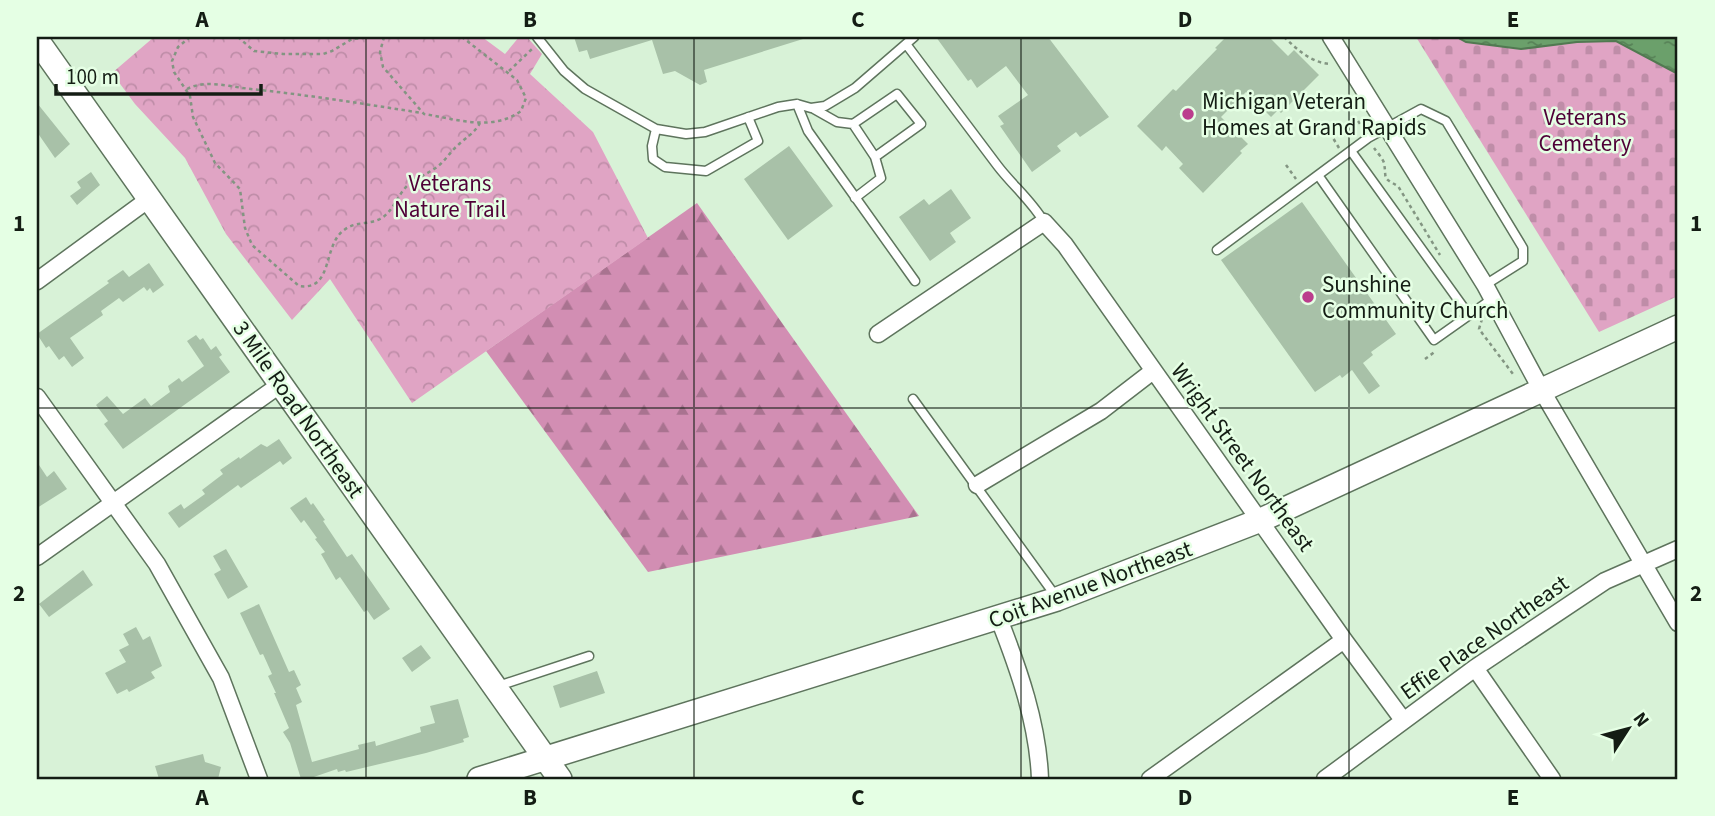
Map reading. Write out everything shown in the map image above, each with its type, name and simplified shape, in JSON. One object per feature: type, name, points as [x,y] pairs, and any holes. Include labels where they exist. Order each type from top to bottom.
[{"type":"main road","name":"3 Mile Road Northeast","points":[[37,40],[560,779]]},
{"type":"main road","name":"Coit Avenue Northeast","points":[[479,779],[1057,599],[1261,520],[1678,327]]},
{"type":"street","points":[[1331,37],[1489,292],[1542,391],[1678,623]]},
{"type":"street","points":[[37,281],[149,199]]},
{"type":"street","points":[[878,334],[1044,222]]},
{"type":"street","name":"Wright Street Northeast","points":[[1044,222],[1065,245],[1344,640],[1404,720]]},
{"type":"street","points":[[977,485],[1101,411],[1153,371]]},
{"type":"street","points":[[37,557],[281,384]]},
{"type":"street","points":[[37,397],[158,564],[221,678],[259,779]]},
{"type":"street","name":"Effie Place Northeast","points":[[1325,779],[1475,668],[1605,581],[1678,549]]},
{"type":"street","points":[[999,619],[1031,714],[1040,779]]},
{"type":"street","points":[[1150,779],[1344,640]]},
{"type":"street","points":[[1475,668],[1552,779]]},
{"type":"lane","points":[[811,108],[825,106],[843,96],[914,37]]},
{"type":"lane","points":[[539,39],[577,83],[594,96],[656,129],[696,134],[778,107],[797,104],[837,122],[853,124],[897,94],[920,124],[875,157]]},
{"type":"lane","points":[[906,44],[996,165],[1009,181],[1026,195],[1044,222]]},
{"type":"lane","points":[[797,104],[808,131],[915,281]]},
{"type":"lane","points":[[1217,250],[1318,175],[1385,127],[1421,109],[1442,118],[1449,125],[1524,253],[1520,264],[1489,292],[1469,316],[1434,340],[1318,175]]},
{"type":"lane","points":[[656,129],[652,146],[653,159],[665,167],[706,170],[758,141],[748,117]]},
{"type":"lane","points":[[853,124],[875,157],[881,178],[855,198]]},
{"type":"lane","points":[[1347,154],[1469,316]]},
{"type":"lane","points":[[913,399],[1057,599]]},
{"type":"lane","points":[[495,687],[589,656]]},
{"type":"path","points":[[190,37],[178,47],[172,61],[174,72],[187,89],[193,117],[215,163],[240,189],[245,228],[252,245],[292,283],[305,287],[321,278],[332,244],[339,234],[351,225],[375,221],[387,214],[408,185],[439,166],[480,123]]},
{"type":"path","points":[[238,37],[254,51],[283,54],[323,54],[352,39],[373,37]]},
{"type":"path","points":[[384,37],[380,52],[383,67],[424,114]]},
{"type":"path","points":[[187,89],[197,85],[214,85],[298,94],[480,123],[506,120],[524,108],[525,92],[509,72],[462,37]]},
{"type":"path","points":[[1284,37],[1309,58],[1333,64]]},
{"type":"path","points":[[509,72],[539,39]]},
{"type":"path","points":[[1330,133],[1347,154]]},
{"type":"path","points":[[1286,165],[1302,187]]},
{"type":"path","points":[[1508,366],[1513,374]]},
{"type":"green space","name":"Veterans Nature Trail","points":[[154,37],[482,37],[505,54],[519,37],[527,37],[542,54],[530,74],[593,132],[648,238],[412,403],[330,279],[292,320],[226,234],[185,158],[135,104],[112,73]]},
{"type":"green space","name":"Veterans Cemetery","points":[[1416,37],[1678,37],[1678,296],[1599,332]]},
{"type":"green space","points":[[697,203],[919,516],[648,572],[486,351]]},
{"type":"water","points":[[1457,37],[1678,37],[1678,74],[1616,41],[1577,42],[1521,49],[1466,42]]},
{"type":"building","points":[[574,37],[803,39],[704,70],[707,82],[700,85],[675,71],[663,74],[652,40],[590,59],[587,50],[579,52]]},
{"type":"building","points":[[936,37],[1048,37],[1109,117],[1080,137],[1076,132],[1057,146],[1061,151],[1032,172],[1000,126],[1004,124],[998,116],[1028,95],[1006,66],[977,88],[971,79],[968,81]]},
{"type":"building","name":"Michigan Veteran Homes at Grand Rapids","points":[[1226,37],[1269,37],[1288,56],[1294,50],[1319,75],[1281,113],[1278,110],[1271,117],[1246,92],[1221,117],[1248,144],[1203,193],[1179,168],[1183,164],[1166,146],[1162,151],[1137,126],[1173,89],[1176,91]]},
{"type":"building","points":[[37,103],[70,144],[55,158],[37,132]]},
{"type":"building","points":[[789,146],[833,206],[788,240],[744,179]]},
{"type":"building","points":[[91,172],[100,185],[77,205],[70,196],[81,188],[77,182]]},
{"type":"building","points":[[951,189],[971,218],[950,233],[956,242],[930,261],[899,217],[924,199],[929,205]]},
{"type":"building","name":"Sunshine Community Church","points":[[1302,202],[1396,334],[1371,352],[1373,355],[1363,363],[1380,386],[1369,394],[1352,370],[1315,392],[1221,260]]},
{"type":"building","points":[[149,263],[164,285],[153,293],[150,288],[147,291],[144,287],[123,302],[119,298],[101,311],[103,315],[70,338],[84,358],[72,367],[64,356],[59,360],[49,346],[46,348],[37,334],[123,270],[129,277]]},
{"type":"building","points":[[196,335],[200,340],[203,338],[211,350],[216,346],[222,355],[219,357],[230,372],[123,449],[104,424],[108,421],[96,405],[107,396],[123,414],[145,398],[151,406],[170,392],[168,386],[179,378],[182,382],[204,366],[187,341]]},
{"type":"building","points":[[279,439],[292,458],[283,465],[280,461],[241,488],[238,485],[179,528],[168,513],[181,504],[184,509],[205,494],[202,490],[223,474],[220,470],[239,457],[240,459],[261,444],[267,447]]},
{"type":"building","points":[[37,462],[47,477],[54,471],[67,489],[37,508]]},
{"type":"building","points":[[306,497],[325,520],[323,521],[347,557],[352,554],[390,609],[374,620],[367,610],[364,612],[340,577],[336,580],[321,554],[325,552],[315,539],[317,538],[304,520],[301,523],[290,508]]},
{"type":"building","points":[[226,549],[248,587],[228,599],[214,574],[221,570],[213,556]]},
{"type":"building","points":[[83,570],[93,585],[49,617],[39,604]]},
{"type":"building","points":[[259,604],[289,672],[294,670],[301,685],[296,688],[302,702],[296,705],[312,762],[359,749],[358,745],[375,741],[376,746],[421,732],[420,727],[435,723],[430,706],[458,699],[469,737],[463,739],[464,742],[426,753],[346,772],[338,772],[337,769],[301,779],[290,743],[283,732],[289,728],[268,676],[272,674],[240,613]]},
{"type":"building","points":[[136,627],[143,640],[150,636],[162,666],[151,672],[155,678],[129,692],[127,689],[117,694],[105,673],[126,662],[119,650],[129,645],[123,634]]},
{"type":"building","points":[[421,645],[431,658],[412,672],[402,658]]},
{"type":"building","points":[[597,671],[605,693],[560,708],[553,686]]},
{"type":"building","points":[[203,754],[205,762],[221,767],[218,779],[159,779],[155,766]]},
{"type":"place","name":"Michigan Veteran Homes at Grand Rapids","points":[[1188,114]]},
{"type":"place","name":"Sunshine Community Church","points":[[1308,297]]}]
